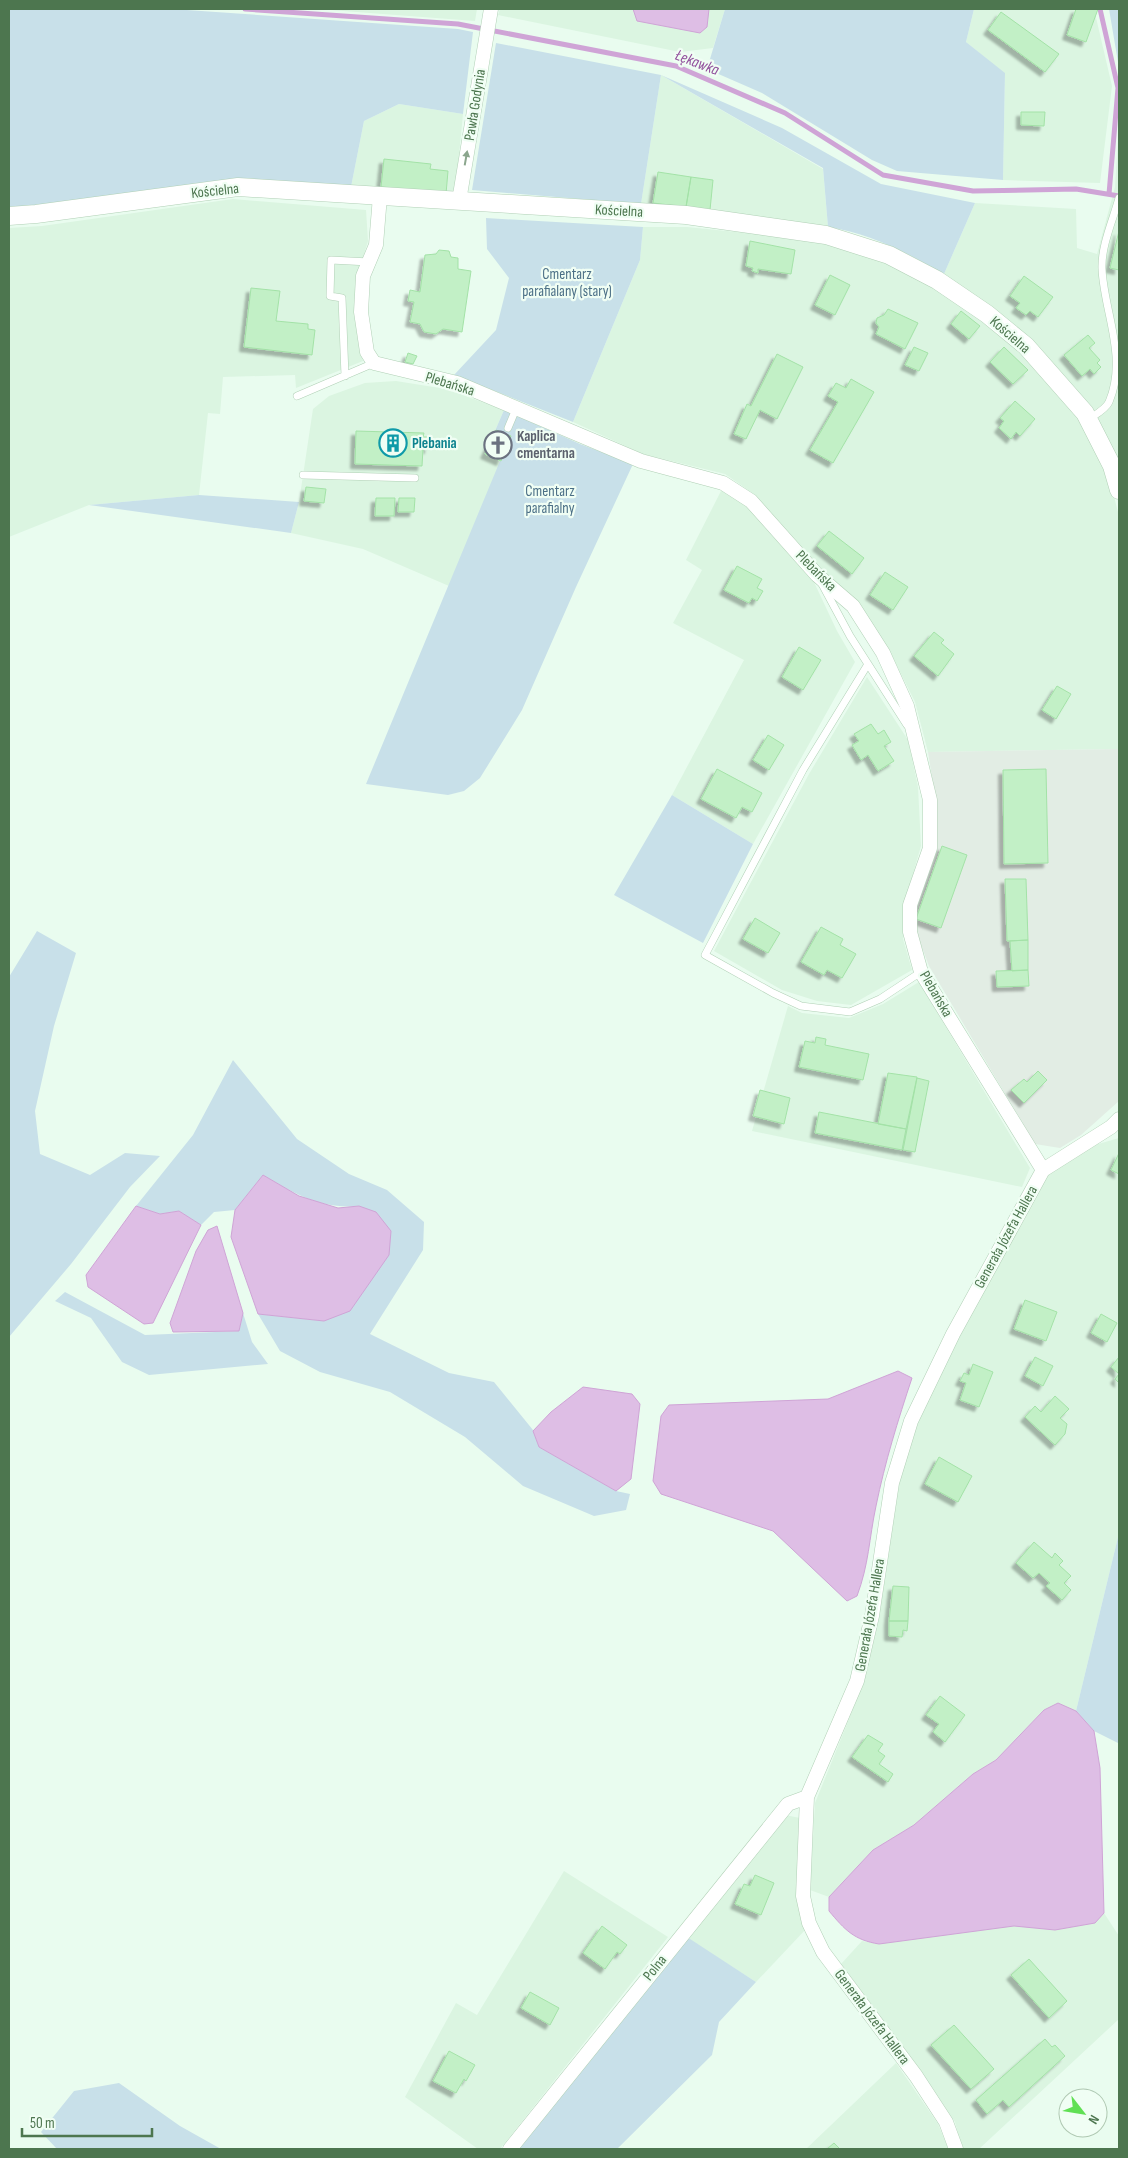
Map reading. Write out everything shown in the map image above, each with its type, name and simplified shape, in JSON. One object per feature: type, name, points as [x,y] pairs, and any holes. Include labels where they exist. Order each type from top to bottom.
[{"type":"street","name":"Pawła Godynia","points":[[458,201],[491,9]]},
{"type":"street","name":"Kościelna","points":[[9,216],[238,187],[686,215],[826,235],[890,255],[937,280],[988,314],[1026,346],[1085,413],[1112,466],[1119,490]]},
{"type":"street","points":[[374,363],[367,352],[361,312],[363,276],[376,245],[380,196]]},
{"type":"street","name":"Plebańska","points":[[374,363],[457,384],[641,461],[723,483],[751,501],[817,575],[853,606],[883,653],[908,706],[930,800],[930,848],[910,906],[910,932],[922,972],[1043,1170]]},
{"type":"street","name":"Generała Józefa Hallera","points":[[956,2149],[941,2114],[916,2076],[823,1952],[808,1922],[803,1896],[807,1797],[857,1681],[872,1616],[892,1484],[911,1421],[953,1334],[1043,1170],[1116,1125]]},
{"type":"street","name":"Polna","points":[[510,2149],[788,1804],[807,1797]]},
{"type":"lane","points":[[1088,420],[1109,404],[1115,378],[1116,337],[1102,269],[1105,246],[1119,198]]},
{"type":"lane","points":[[345,376],[342,298],[330,296],[331,260],[369,262]]},
{"type":"lane","points":[[297,396],[374,363]]},
{"type":"lane","points":[[508,428],[516,409]]},
{"type":"lane","points":[[303,475],[415,478]]},
{"type":"lane","points":[[817,575],[868,664],[915,737]]},
{"type":"lane","points":[[868,664],[803,770],[705,955],[773,993],[801,1006],[850,1012],[880,999],[922,972]]},
{"type":"shaded area","points":[[317,9],[477,9],[475,21]]},
{"type":"shaded area","points":[[500,9],[725,9],[713,48],[680,52],[498,15]]},
{"type":"shaded area","points":[[633,9],[709,9],[707,27],[700,33],[637,21]]},
{"type":"shaded area","points":[[974,9],[1094,9],[1112,86],[1100,183],[1003,180],[1005,74],[966,42]]},
{"type":"shaded area","points":[[661,75],[823,169],[828,227],[641,204]]},
{"type":"shaded area","points":[[399,104],[463,114],[455,196],[351,187],[364,121]]},
{"type":"shaded area","points":[[1119,125],[1119,464],[988,305],[944,274],[975,203],[1076,209],[1077,248],[1097,254],[1115,187]]},
{"type":"shaded area","points":[[233,199],[366,210],[368,241],[358,274],[360,349],[363,361],[296,388],[295,375],[223,377],[220,414],[208,413],[199,495],[89,505],[9,537],[9,228],[42,226]]},
{"type":"shaded area","points":[[643,227],[687,227],[825,241],[884,259],[934,286],[983,319],[1021,352],[1079,416],[1107,469],[1119,516],[1119,749],[928,752],[915,702],[888,648],[856,601],[819,569],[754,494],[725,474],[643,454],[573,422],[640,260]]},
{"type":"shaded area","points":[[396,381],[446,389],[504,410],[485,454],[501,461],[449,586],[363,549],[291,533],[299,502],[313,409],[329,396],[365,383]]},
{"type":"shaded area","points":[[722,489],[748,506],[813,580],[837,631],[855,662],[753,844],[672,795],[744,660],[673,623],[702,570],[686,560]]},
{"type":"shaded area","points":[[867,677],[908,740],[918,787],[921,846],[904,905],[903,939],[912,970],[851,1005],[817,1001],[782,990],[714,951],[809,774]]},
{"type":"shaded area","points":[[1119,749],[1119,1101],[1081,1135],[1060,1148],[1035,1144],[929,966],[915,929],[916,905],[935,796],[928,752]]},
{"type":"shaded area","points":[[919,982],[1030,1168],[1022,1187],[752,1131],[788,1006],[802,1013],[849,1018],[883,1004]]},
{"type":"shaded area","points":[[1119,1138],[1119,1533],[1076,1711],[1058,1703],[1044,1710],[996,1760],[973,1774],[914,1825],[873,1850],[829,1897],[810,1890],[815,1803],[864,1682],[879,1618],[899,1485],[916,1423],[964,1324],[1046,1176],[1088,1147]]},
{"type":"shaded area","points":[[263,1175],[299,1196],[338,1208],[359,1206],[376,1212],[391,1231],[389,1255],[350,1311],[324,1321],[258,1314],[231,1237],[235,1210]]},
{"type":"shaded area","points":[[136,1206],[160,1214],[179,1211],[201,1225],[153,1323],[144,1324],[88,1287],[86,1275]]},
{"type":"shaded area","points":[[217,1226],[243,1313],[239,1331],[173,1332],[170,1323],[196,1251],[208,1230]]},
{"type":"shaded area","points":[[898,1371],[912,1378],[883,1473],[861,1584],[857,1596],[847,1601],[773,1531],[661,1494],[653,1481],[661,1416],[669,1405],[828,1399]]},
{"type":"shaded area","points":[[583,1387],[632,1394],[640,1404],[631,1479],[616,1491],[539,1447],[533,1431],[551,1412]]},
{"type":"shaded area","points":[[1058,1703],[1076,1711],[1094,1731],[1100,1768],[1104,1913],[1095,1923],[1055,1930],[1014,1926],[879,1944],[856,1937],[845,1929],[829,1911],[829,1897],[873,1850],[914,1825],[973,1774],[996,1760],[1044,1710]]},
{"type":"shaded area","points":[[785,1815],[800,1818],[806,1929],[756,1982],[687,1938]]},
{"type":"shaded area","points":[[564,1871],[668,1937],[500,2149],[478,2149],[405,2097],[456,2003],[477,2015]]},
{"type":"shaded area","points":[[1104,1913],[1119,1936],[1119,2019],[979,2149],[962,2149],[955,2122],[922,2072],[841,1964],[862,1941],[879,1944],[1014,1926],[1055,1930],[1095,1923]]},
{"type":"shaded area","points":[[896,2063],[938,2124],[948,2148],[806,2149]]},
{"type":"green space","points":[[9,9],[172,9],[458,29],[473,32],[463,114],[399,104],[364,121],[351,187],[9,208]]},
{"type":"green space","points":[[725,9],[974,9],[966,42],[1005,73],[1003,180],[897,171],[872,160],[762,93],[707,69]]},
{"type":"green space","points":[[1109,9],[1119,9],[1119,68]]},
{"type":"green space","points":[[496,43],[661,75],[641,204],[472,190]]},
{"type":"green space","points":[[661,75],[782,128],[881,184],[975,203],[944,274],[902,251],[873,239],[828,227],[823,168]]},
{"type":"green space","name":"Cmentarz parafialany (stary)","points":[[486,218],[643,227],[640,260],[573,422],[454,375],[496,330],[509,278],[487,249]]},
{"type":"green space","name":"Cmentarz parafialny","points":[[504,410],[580,444],[633,464],[522,710],[480,778],[464,791],[448,795],[366,784],[500,461],[485,454]]},
{"type":"green space","points":[[199,495],[299,502],[291,533],[89,505]]},
{"type":"green space","points":[[672,795],[753,844],[703,943],[614,895]]},
{"type":"green space","points":[[37,931],[76,953],[54,1026],[35,1111],[40,1154],[90,1175],[125,1153],[160,1156],[130,1187],[71,1264],[9,1337],[9,977]]},
{"type":"green space","points":[[233,1060],[297,1139],[349,1174],[387,1190],[424,1222],[423,1250],[370,1334],[449,1373],[494,1382],[533,1430],[539,1447],[616,1491],[630,1494],[626,1510],[594,1516],[523,1486],[465,1437],[390,1392],[320,1372],[280,1351],[258,1314],[324,1321],[359,1206],[320,1203],[297,1194],[263,1175],[235,1210],[214,1212],[201,1225],[179,1211],[160,1214],[136,1206],[193,1135]]},
{"type":"green space","points":[[65,1292],[145,1335],[239,1331],[243,1313],[252,1342],[268,1364],[149,1375],[122,1362],[91,1318],[55,1301]]},
{"type":"green space","points":[[1119,1533],[1118,1743],[1094,1731],[1076,1711]]},
{"type":"green space","points":[[687,1937],[756,1982],[719,2022],[712,2055],[617,2149],[516,2149]]},
{"type":"green space","points":[[119,2083],[180,2126],[221,2149],[57,2149],[41,2132],[74,2091]]},
{"type":"building","points":[[1076,9],[1098,9],[1086,42],[1067,35]]},
{"type":"building","points":[[1001,12],[1059,54],[1045,72],[988,30]]},
{"type":"building","points":[[1021,112],[1045,112],[1044,126],[1021,125]]},
{"type":"building","points":[[384,159],[431,164],[430,169],[448,171],[446,194],[381,187]]},
{"type":"building","points":[[658,172],[691,177],[686,207],[653,203]]},
{"type":"building","points":[[691,177],[713,180],[710,210],[686,207]]},
{"type":"building","points":[[1119,231],[1119,270],[1110,268]]},
{"type":"building","points":[[750,241],[795,250],[791,274],[758,269],[758,273],[752,271],[753,268],[746,266]]},
{"type":"building","points":[[439,250],[449,251],[451,257],[458,258],[458,269],[471,271],[462,332],[443,329],[436,334],[424,332],[420,324],[410,322],[414,302],[408,301],[410,290],[420,292],[425,255],[436,254]]},
{"type":"building","points":[[830,275],[850,285],[835,315],[815,305]]},
{"type":"building","points":[[1024,276],[1053,297],[1038,317],[1030,311],[1026,315],[1016,308],[1020,303],[1010,296]]},
{"type":"building","points":[[251,288],[280,291],[276,321],[308,324],[308,329],[315,330],[312,355],[244,347]]},
{"type":"building","points":[[888,309],[918,323],[905,349],[876,334],[879,327],[876,323],[877,318],[884,315]]},
{"type":"building","points":[[961,311],[980,326],[969,339],[951,324]]},
{"type":"building","points":[[1088,335],[1095,343],[1089,348],[1100,360],[1097,363],[1101,367],[1094,374],[1090,369],[1082,376],[1064,355]]},
{"type":"building","points":[[914,347],[928,353],[919,371],[905,365]]},
{"type":"building","points":[[1004,347],[1028,370],[1013,384],[990,362]]},
{"type":"building","points":[[408,353],[417,356],[413,364],[405,362]]},
{"type":"building","points":[[777,354],[803,367],[777,419],[760,410],[746,439],[734,434],[747,404],[751,406]]},
{"type":"building","points":[[851,379],[874,392],[833,463],[810,450],[838,402],[828,396],[836,383],[846,388]]},
{"type":"building","points":[[1015,401],[1035,419],[1020,436],[1016,432],[1011,439],[999,428],[1004,421],[1000,418]]},
{"type":"building","name":"Kaplica cmentarna","points":[[496,430],[511,436],[501,461],[485,454]]},
{"type":"building","name":"Plebania","points":[[356,431],[424,433],[423,437],[429,437],[429,449],[423,449],[422,466],[355,464]]},
{"type":"building","points":[[306,487],[326,489],[324,503],[304,501]]},
{"type":"building","points":[[376,498],[395,498],[394,516],[375,516]]},
{"type":"building","points":[[399,498],[415,498],[414,512],[398,512]]},
{"type":"building","points":[[829,531],[864,558],[852,574],[817,546]]},
{"type":"building","points":[[737,566],[762,579],[757,588],[763,591],[757,601],[752,598],[749,603],[724,590]]},
{"type":"building","points":[[885,572],[908,587],[893,610],[870,595]]},
{"type":"building","points":[[934,632],[944,640],[941,643],[954,654],[938,676],[914,656]]},
{"type":"building","points":[[799,647],[821,660],[803,690],[782,677]]},
{"type":"building","points":[[1057,686],[1071,694],[1056,719],[1042,710]]},
{"type":"building","points":[[871,724],[878,734],[884,730],[891,742],[884,746],[894,761],[878,771],[868,755],[861,760],[852,745],[859,741],[854,734]]},
{"type":"building","points":[[768,735],[784,745],[769,770],[753,760]]},
{"type":"building","points":[[717,769],[762,793],[752,812],[742,807],[736,818],[701,799]]},
{"type":"building","points":[[1046,769],[1048,863],[1004,864],[1003,770]]},
{"type":"building","points":[[942,846],[967,855],[941,928],[916,919]]},
{"type":"building","points":[[1005,879],[1026,879],[1028,940],[1007,941]]},
{"type":"building","points":[[755,918],[780,933],[768,953],[743,939]]},
{"type":"building","points":[[821,927],[843,939],[840,945],[856,954],[842,978],[827,970],[824,975],[801,962]]},
{"type":"building","points":[[1028,940],[1028,970],[1012,971],[1010,941]]},
{"type":"building","points":[[1028,970],[1029,986],[997,987],[996,971]]},
{"type":"building","points":[[816,1037],[826,1039],[825,1045],[869,1054],[863,1080],[799,1067],[805,1041],[815,1043]]},
{"type":"building","points":[[1038,1071],[1047,1080],[1024,1103],[1011,1090],[1024,1079],[1027,1082]]},
{"type":"building","points":[[888,1073],[917,1077],[906,1129],[878,1124]]},
{"type":"building","points":[[917,1078],[929,1081],[915,1152],[903,1150]]},
{"type":"building","points":[[760,1090],[790,1098],[784,1124],[753,1116]]},
{"type":"building","points":[[819,1112],[906,1129],[902,1150],[815,1133]]},
{"type":"building","points":[[1119,1153],[1119,1174],[1111,1170]]},
{"type":"building","points":[[1025,1300],[1057,1312],[1046,1341],[1014,1329]]},
{"type":"building","points":[[1101,1314],[1117,1323],[1107,1342],[1091,1333]]},
{"type":"building","points":[[1035,1357],[1053,1366],[1043,1386],[1025,1376]]},
{"type":"building","points":[[1119,1357],[1119,1374],[1111,1367]]},
{"type":"building","points":[[973,1364],[993,1372],[979,1407],[960,1400],[966,1383],[960,1381],[964,1373],[969,1375]]},
{"type":"building","points":[[1119,1374],[1119,1383],[1115,1379]]},
{"type":"building","points":[[1055,1396],[1069,1409],[1060,1418],[1067,1424],[1065,1434],[1055,1445],[1025,1417],[1035,1406],[1041,1412]]},
{"type":"building","points":[[939,1457],[972,1476],[958,1502],[925,1484]]},
{"type":"building","points":[[1034,1542],[1052,1558],[1055,1553],[1063,1561],[1059,1565],[1071,1576],[1064,1583],[1071,1590],[1062,1600],[1046,1586],[1050,1583],[1039,1573],[1033,1578],[1016,1563]]},
{"type":"building","points":[[893,1586],[909,1587],[908,1621],[889,1621]]},
{"type":"building","points":[[889,1621],[908,1621],[907,1631],[903,1630],[902,1637],[889,1636]]},
{"type":"building","points":[[940,1696],[965,1715],[945,1742],[933,1732],[939,1724],[926,1715]]},
{"type":"building","points":[[868,1735],[883,1744],[878,1751],[885,1756],[879,1764],[893,1774],[888,1782],[852,1757]]},
{"type":"building","points":[[755,1875],[774,1883],[761,1915],[735,1904],[744,1884],[750,1886]]},
{"type":"building","points":[[602,1926],[627,1945],[620,1954],[617,1952],[605,1969],[583,1953]]},
{"type":"building","points":[[1029,1959],[1067,2001],[1049,2018],[1011,1975]]},
{"type":"building","points":[[530,1992],[559,2008],[550,2025],[521,2008]]},
{"type":"building","points":[[954,2025],[994,2069],[971,2089],[931,2045]]},
{"type":"building","points":[[1045,2039],[1052,2047],[1055,2045],[1065,2056],[1009,2107],[1003,2100],[987,2114],[976,2100]]},
{"type":"building","points":[[449,2051],[475,2065],[466,2081],[464,2079],[456,2093],[433,2081]]},
{"type":"building","points":[[834,2143],[840,2149],[827,2149]]},
{"type":"waterway","name":"Łękawka","points":[[245,9],[458,24],[676,66],[785,113],[883,175],[973,191],[1076,189],[1119,196]]},
{"type":"waterway","points":[[1100,9],[1118,88],[1109,194]]},
{"type":"place","name":"Plebania","points":[[393,443]]},
{"type":"place","name":"Kaplica cmentarna","points":[[498,445]]}]
